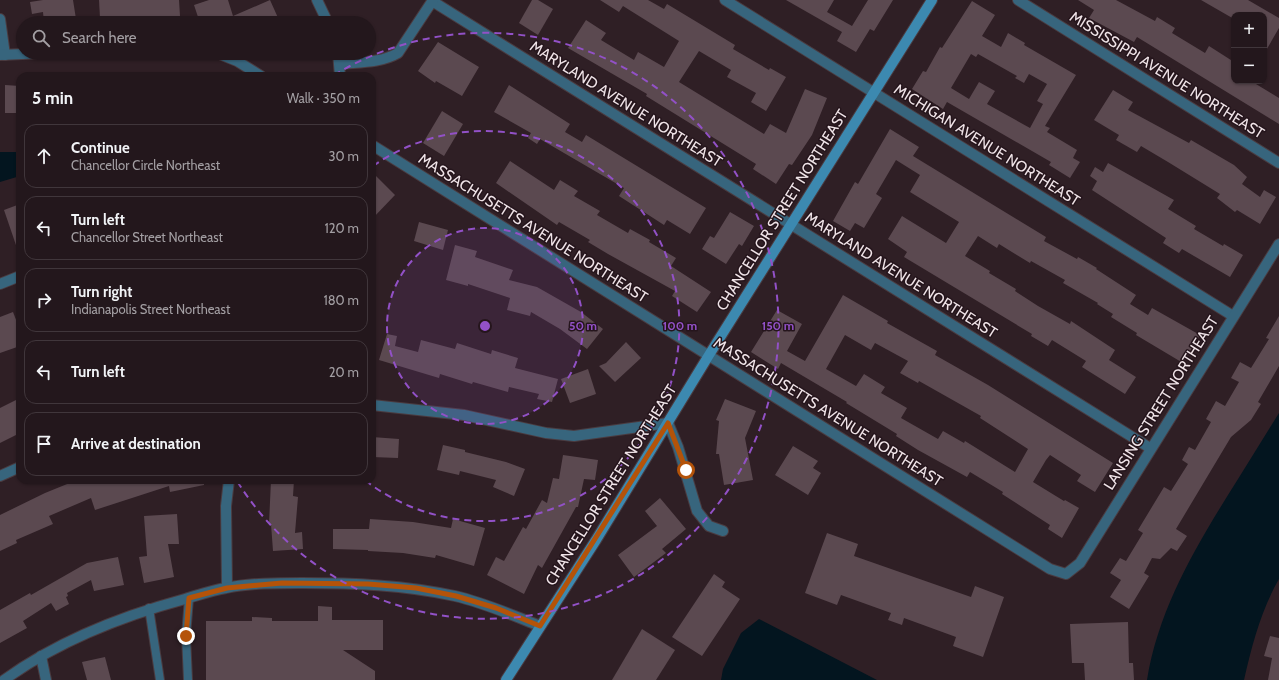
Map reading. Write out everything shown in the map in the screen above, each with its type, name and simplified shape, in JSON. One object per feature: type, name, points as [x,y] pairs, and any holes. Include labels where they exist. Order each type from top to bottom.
[{"type":"street","points":[[317,0],[325,16]]},
{"type":"street","points":[[340,64],[380,60],[390,58],[398,53],[433,0]]},
{"type":"street","name":"MARYLAND AVENUE NORTHEAST","points":[[433,0],[1150,448]]},
{"type":"street","name":"MICHIGAN AVENUE NORTHEAST","points":[[725,0],[1233,316]]},
{"type":"street","name":"CHANCELLOR STREET NORTHEAST","points":[[506,680],[932,0]]},
{"type":"street","name":"MISSISSIPPI AVENUE NORTHEAST","points":[[1018,0],[1279,163]]},
{"type":"street","points":[[0,19],[2,55],[16,54]]},
{"type":"street","points":[[234,60],[255,72]]},
{"type":"street","points":[[339,60],[340,72]]},
{"type":"street","name":"MASSACHUSETTS AVENUE NORTHEAST","points":[[376,147],[1050,569],[1066,574]]},
{"type":"street","name":"LANSING STREET NORTHEAST","points":[[1066,574],[1080,563],[1150,448],[1279,244]]},
{"type":"street","points":[[0,284],[16,278]]},
{"type":"street","points":[[376,405],[464,415],[546,433],[574,436],[668,423],[680,452],[697,511],[709,526],[723,531]]},
{"type":"street","points":[[0,476],[16,469]]},
{"type":"street","points":[[227,588],[226,506],[228,484]]},
{"type":"street","points":[[4,680],[41,656],[96,629],[149,608],[227,588],[282,583],[330,583],[368,584],[416,588],[456,596],[496,608],[540,626]]},
{"type":"street","points":[[41,656],[46,680]]},
{"type":"lane","points":[[188,680],[186,636],[189,598]]},
{"type":"lane","points":[[149,608],[160,680]]},
{"type":"water","points":[[0,152],[16,152],[16,177],[0,182]]},
{"type":"water","points":[[1279,413],[1279,579],[1262,615],[1244,680],[1147,680],[1159,631],[1189,561]]},
{"type":"water","points":[[759,619],[877,680],[721,680],[723,669],[741,633]]},
{"type":"building","points":[[43,0],[73,0],[76,16],[43,16],[43,12],[32,14],[30,2]]},
{"type":"building","points":[[99,0],[179,0],[180,16],[100,16]]},
{"type":"building","points":[[209,0],[228,0],[233,16],[198,16],[194,5]]},
{"type":"building","points":[[270,0],[277,16],[233,16]]},
{"type":"building","points":[[532,0],[538,0],[553,9],[538,35],[519,23]]},
{"type":"building","points":[[600,0],[648,0],[664,9],[667,4],[735,45],[733,49],[769,70],[770,68],[786,77],[766,111],[751,102],[756,93],[727,77],[731,70],[699,51],[679,82],[764,134],[770,124],[786,133],[805,89],[827,98],[812,135],[792,165],[789,164],[776,184],[753,169],[756,164],[646,96],[647,94],[568,48],[586,20],[606,33],[601,40],[634,60],[638,52],[664,67],[679,41],[623,6],[619,12]]},
{"type":"building","points":[[786,0],[834,0],[827,12],[852,26],[868,0],[893,0],[874,31],[870,29],[856,52],[837,41],[842,32]]},
{"type":"building","points":[[1078,0],[1116,0],[1155,21],[1157,17],[1175,28],[1172,33],[1205,53],[1209,46],[1231,60],[1231,84],[1256,84],[1279,98],[1279,124],[1137,37],[1134,42],[1089,18],[1094,10]]},
{"type":"building","points":[[1201,0],[1248,0],[1279,18],[1279,28],[1267,49],[1267,12],[1231,12],[1231,17]]},
{"type":"building","points":[[972,1],[995,15],[982,36],[1001,47],[1008,33],[1025,43],[1024,45],[1076,75],[1045,126],[1050,128],[1047,132],[1077,150],[1073,158],[1080,162],[1070,178],[1049,165],[1051,162],[947,102],[943,109],[912,89],[923,71],[926,72],[940,47],[942,48]],"holes":[[[971,54],[976,57],[978,54],[1017,76],[1015,78],[1024,83],[1029,74],[1047,84],[1037,101],[1043,104],[1030,128],[987,104],[995,91],[979,82],[969,99],[951,88]]]},
{"type":"building","points":[[438,42],[479,67],[462,96],[436,81],[435,83],[418,71]]},
{"type":"building","points":[[5,85],[16,86],[16,113],[5,113]]},
{"type":"building","points":[[509,85],[570,124],[565,132],[582,142],[586,135],[706,208],[690,234],[667,220],[664,225],[619,196],[624,188],[540,139],[537,144],[528,138],[531,133],[494,112]]},
{"type":"building","points":[[1113,90],[1133,102],[1128,110],[1189,143],[1191,140],[1234,165],[1247,177],[1242,184],[1260,197],[1264,190],[1276,197],[1260,224],[1237,210],[1235,212],[1217,198],[1220,194],[1141,146],[1137,152],[1116,140],[1119,135],[1094,120]]},
{"type":"building","points":[[442,111],[463,124],[444,156],[423,143]]},
{"type":"building","points":[[890,129],[919,147],[913,156],[1046,237],[1044,241],[1097,268],[1096,269],[1136,295],[1130,304],[1148,315],[1152,308],[1200,335],[1183,363],[1136,335],[1137,333],[1111,317],[1113,314],[1097,304],[1098,303],[1063,283],[1065,280],[1031,261],[1030,263],[999,244],[997,248],[978,236],[965,256],[990,271],[989,273],[1016,289],[1015,291],[1038,306],[1070,324],[1071,321],[1115,350],[1109,360],[1136,377],[1125,394],[1082,367],[1086,361],[1052,340],[1048,346],[1031,336],[1032,334],[904,257],[907,252],[888,239],[902,216],[946,243],[959,222],[910,192],[920,175],[896,160],[876,194],[882,198],[864,228],[855,223],[850,231],[833,221],[855,182],[858,184]]},
{"type":"building","points":[[510,161],[554,190],[560,180],[578,191],[574,196],[600,211],[597,215],[628,233],[630,229],[650,240],[649,242],[676,258],[671,266],[711,292],[697,312],[672,296],[675,291],[608,254],[588,242],[590,240],[559,222],[557,225],[496,183]]},
{"type":"building","points":[[1108,163],[1174,200],[1168,209],[1196,226],[1194,229],[1223,246],[1224,244],[1243,255],[1230,277],[1182,249],[1179,253],[1163,243],[1166,238],[1092,190],[1097,181],[1090,176],[1095,167],[1103,172]]},
{"type":"building","points":[[376,176],[395,195],[376,215]]},
{"type":"building","points":[[16,206],[16,245],[4,210]]},
{"type":"building","points":[[730,212],[754,226],[742,246],[739,244],[726,264],[702,249],[710,236],[714,238]]},
{"type":"building","points":[[419,222],[448,230],[443,250],[414,241]]},
{"type":"building","points":[[455,245],[477,251],[475,257],[513,270],[509,280],[537,287],[581,312],[603,329],[587,349],[560,329],[531,312],[530,316],[507,310],[510,298],[468,284],[468,286],[446,280]]},
{"type":"building","points":[[843,295],[888,321],[887,323],[937,351],[935,355],[988,385],[1113,463],[1095,492],[1077,481],[1081,475],[1050,455],[1046,460],[1033,482],[1064,501],[1065,500],[1079,508],[1062,538],[1048,529],[1050,525],[1002,494],[1003,492],[970,472],[967,477],[918,450],[896,436],[897,434],[846,403],[847,402],[781,363],[778,369],[751,352],[777,310],[802,324],[787,351],[805,361]],"holes":[[[845,335],[871,350],[875,343],[908,361],[900,373],[918,383],[919,381],[981,416],[980,418],[1028,449],[1015,472],[965,441],[964,443],[943,431],[938,439],[901,418],[907,408],[881,393],[885,387],[864,374],[856,386],[826,369]]]},
{"type":"building","points":[[13,312],[16,320],[16,347],[0,353],[0,317]]},
{"type":"building","points":[[1279,316],[1279,366],[1258,402],[1261,404],[1251,420],[1231,437],[1176,529],[1187,536],[1177,551],[1171,548],[1160,559],[1152,558],[1144,573],[1149,576],[1129,609],[1110,597],[1121,580],[1110,573],[1120,558],[1126,561],[1143,533],[1138,530],[1164,487],[1171,491],[1188,464],[1182,460],[1189,447],[1195,450],[1211,422],[1206,419],[1216,401],[1225,406],[1239,382],[1231,378],[1240,362],[1251,368],[1269,339],[1266,338]]},
{"type":"building","points":[[387,334],[397,336],[395,346],[418,352],[421,340],[455,349],[457,343],[491,354],[492,350],[518,358],[515,368],[558,379],[552,402],[537,399],[539,394],[509,387],[508,392],[473,382],[472,384],[440,374],[439,378],[379,360]]},
{"type":"building","points":[[626,342],[641,358],[615,382],[599,366],[606,363]]},
{"type":"building","points":[[588,369],[596,394],[570,403],[561,379]]},
{"type":"building","points":[[725,399],[756,411],[745,438],[753,480],[724,485],[719,454],[716,454],[719,421],[716,420]]},
{"type":"building","points":[[16,400],[16,435],[0,443],[0,408]]},
{"type":"building","points":[[376,437],[399,439],[398,458],[376,457]]},
{"type":"building","points":[[443,445],[506,462],[525,469],[514,496],[493,487],[496,480],[460,471],[459,475],[437,470]]},
{"type":"building","points":[[793,446],[818,461],[813,468],[821,473],[808,495],[775,475]]},
{"type":"building","points":[[563,455],[598,460],[595,480],[584,479],[578,507],[576,507],[542,568],[538,565],[524,594],[487,575],[496,557],[504,561],[523,527],[526,529],[542,500],[547,503],[553,478],[559,479]]},
{"type":"building","points":[[67,484],[204,484],[170,492],[169,486],[95,510],[91,498],[49,516],[53,524],[16,540],[17,543],[0,551],[0,515]]},
{"type":"building","points":[[271,484],[294,484],[293,496],[298,497],[295,533],[302,532],[303,549],[273,551],[271,524],[269,524]]},
{"type":"building","points":[[660,498],[686,529],[662,549],[666,553],[634,577],[618,555],[657,526],[645,511]]},
{"type":"building","points":[[177,514],[179,544],[168,544],[174,577],[144,583],[139,557],[147,556],[144,516]]},
{"type":"building","points":[[370,519],[413,522],[451,528],[453,519],[485,528],[474,566],[436,555],[435,558],[403,553],[333,549],[333,529],[369,529]]},
{"type":"building","points":[[827,533],[858,544],[854,556],[971,597],[975,586],[1004,597],[983,657],[953,646],[956,637],[904,618],[902,625],[888,620],[891,613],[841,595],[837,605],[805,593]]},
{"type":"building","points":[[118,557],[124,585],[94,591],[91,580],[67,593],[68,596],[66,597],[69,604],[56,611],[51,603],[23,621],[27,628],[0,643],[0,610],[30,593],[31,595],[87,563]]},
{"type":"building","points":[[714,574],[725,582],[722,587],[740,599],[702,656],[672,637]]},
{"type":"building","points":[[318,606],[332,607],[332,620],[383,620],[383,650],[343,650],[375,671],[375,680],[206,680],[206,621],[252,621],[252,617],[272,618],[272,621],[318,621]]},
{"type":"building","points":[[1128,622],[1129,663],[1133,663],[1134,680],[1085,680],[1084,663],[1072,663],[1070,624]]},
{"type":"building","points":[[642,629],[675,650],[656,680],[612,680]]},
{"type":"building","points":[[1270,636],[1279,638],[1279,680],[1268,680],[1272,658],[1264,656]]},
{"type":"building","points":[[105,657],[111,680],[87,680],[82,662]]},
{"type":"route","points":[[186,636],[189,598],[227,588],[282,583],[368,584],[416,588],[456,596],[496,608],[540,626],[596,540],[668,423],[686,470]]}]
